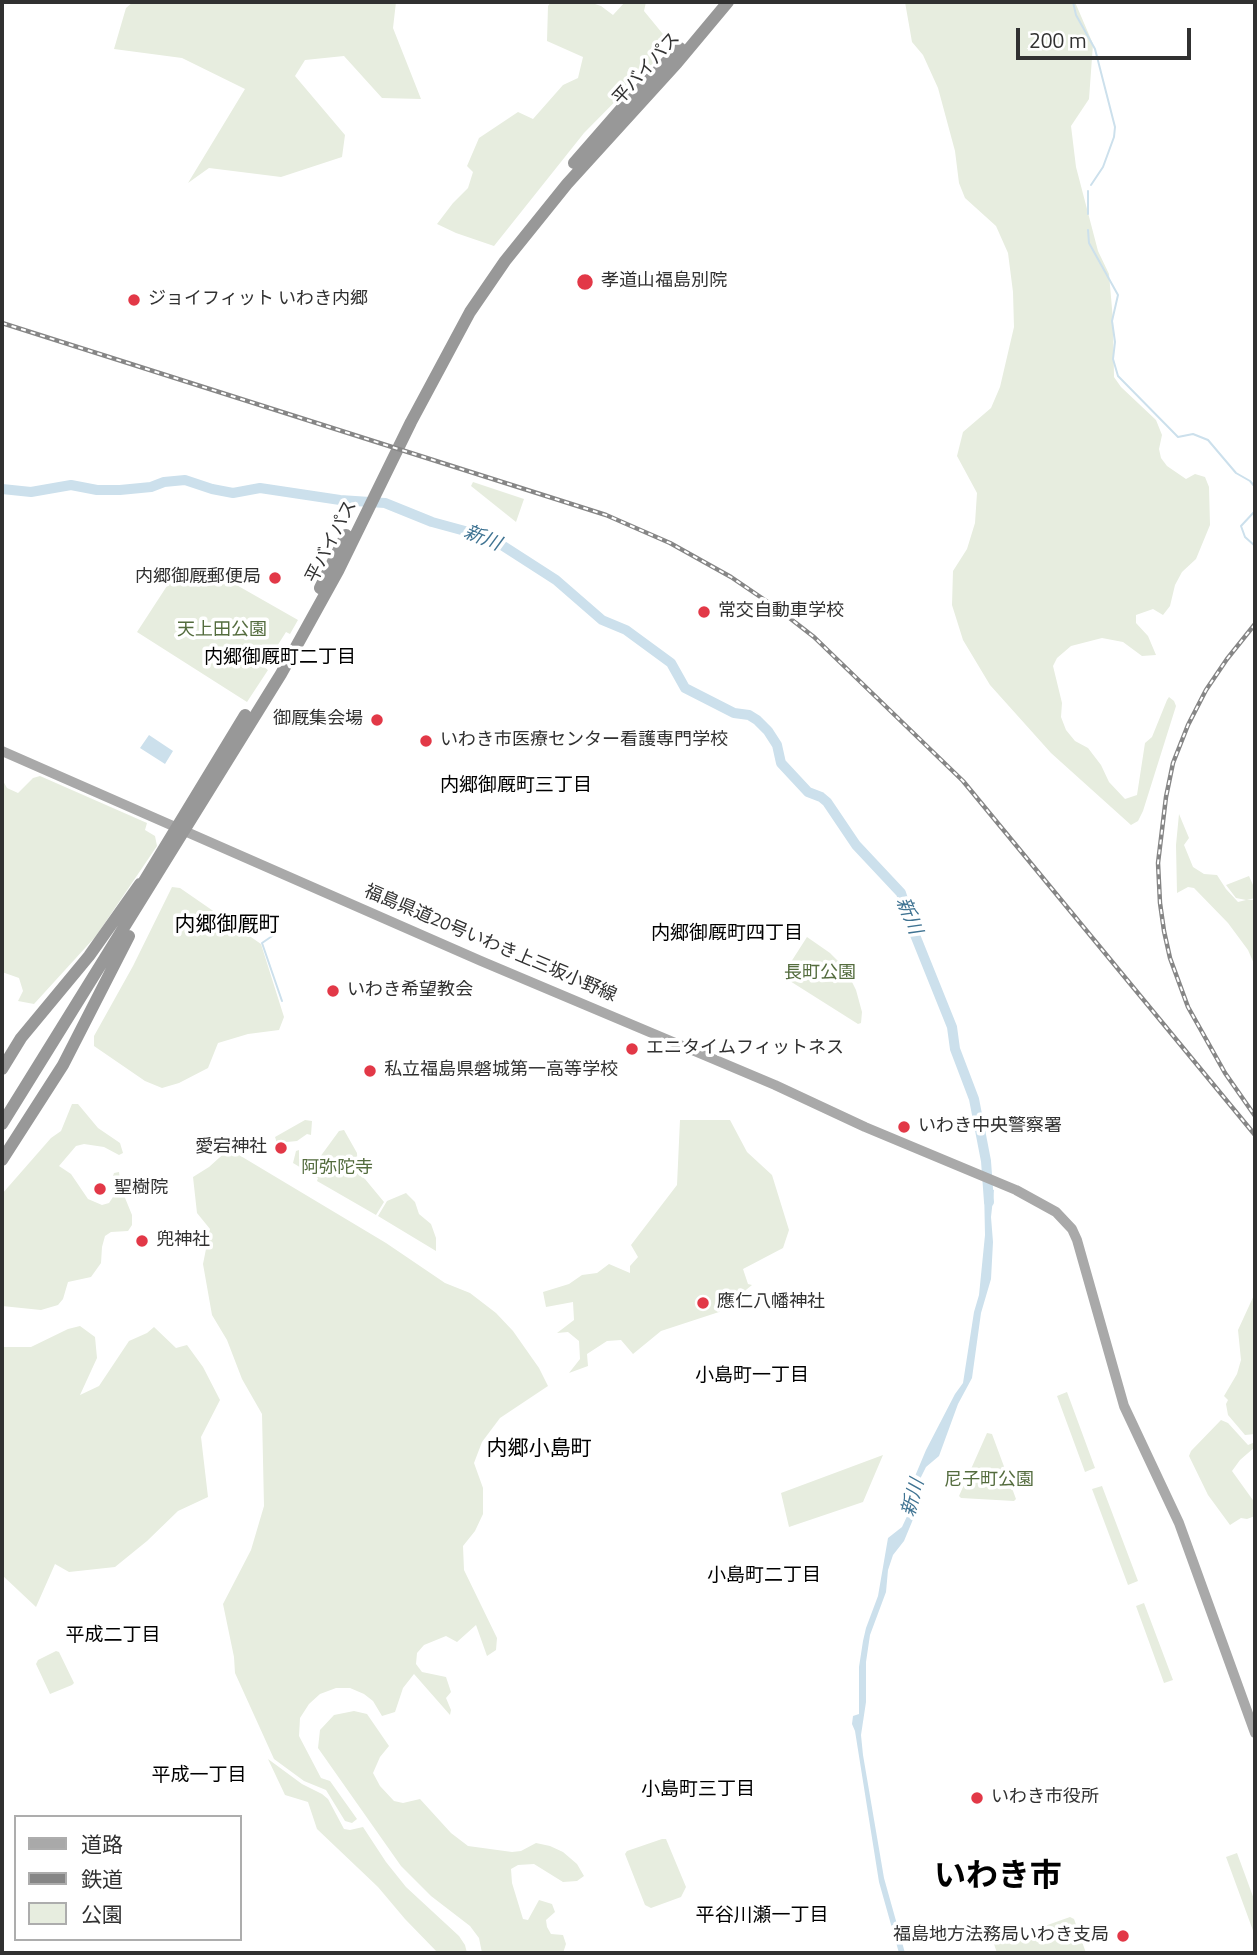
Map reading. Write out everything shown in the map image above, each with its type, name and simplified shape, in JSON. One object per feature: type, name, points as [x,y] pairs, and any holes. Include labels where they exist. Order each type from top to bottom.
[{"type":"highway","name":"平バイパス","points":[[2,1108],[59,1025],[310,622],[448,336],[499,256],[603,130],[686,41],[718,2]]},
{"type":"highway","name":"平バイパス","points":[[408,421],[470,312],[505,261],[567,184],[677,63],[728,2]]},
{"type":"highway","points":[[2,1069],[21,1038],[89,956],[165,856]]},
{"type":"highway","points":[[2,1160],[63,1065],[165,856]]},
{"type":"highway","name":"平バイパス","points":[[2,1124],[42,1051]]},
{"type":"main road","name":"福島県道20号いわき上三坂小野線","points":[[2,751],[481,961],[1016,1190],[1066,1221],[1077,1241],[1124,1406],[1179,1523],[1255,1733]]},
{"type":"green space","points":[[133,2],[396,2],[393,28],[421,99],[382,98],[344,56],[305,60],[295,76],[345,135],[342,157],[281,177],[209,168],[188,183],[245,89],[182,58],[114,49],[126,8]]},
{"type":"green space","points":[[551,2],[589,2],[601,6],[613,15],[625,2],[646,2],[644,11],[667,39],[659,50],[659,57],[584,133],[494,246],[437,224],[468,188],[473,172],[467,166],[479,138],[518,112],[533,119],[563,85],[578,78],[583,57],[547,41],[548,6]]},
{"type":"green space","points":[[905,2],[1075,2],[1093,44],[1089,99],[1071,126],[1076,167],[1098,251],[1109,274],[1114,377],[1156,420],[1162,435],[1159,449],[1161,458],[1167,466],[1186,479],[1195,474],[1205,477],[1209,487],[1210,525],[1196,559],[1182,572],[1175,585],[1170,606],[1163,615],[1153,609],[1136,615],[1136,623],[1148,636],[1156,655],[1142,656],[1123,642],[1102,638],[1071,646],[1057,658],[1053,666],[1062,703],[1061,717],[1066,730],[1075,741],[1088,748],[1101,765],[1109,782],[1125,799],[1137,795],[1145,743],[1152,737],[1169,697],[1174,701],[1176,706],[1143,811],[1138,821],[1131,825],[1051,753],[990,685],[963,640],[952,605],[953,571],[967,549],[975,523],[977,493],[957,456],[963,432],[991,408],[1000,387],[1014,327],[1013,292],[1008,253],[996,226],[965,198],[959,183],[955,151],[938,88],[923,55],[912,42]]},
{"type":"green space","points":[[473,482],[524,499],[516,522],[471,486]]},
{"type":"green space","name":"天上田公園","points":[[178,569],[233,583],[298,620],[290,634],[286,632],[264,667],[268,670],[247,702],[137,632]]},
{"type":"green space","points":[[40,776],[147,823],[145,830],[155,836],[157,846],[96,936],[34,1004],[18,1001],[23,991],[19,978],[2,972],[2,779],[7,788],[18,793],[33,778]]},
{"type":"green space","points":[[1179,814],[1189,838],[1184,845],[1193,867],[1204,874],[1217,875],[1238,902],[1246,900],[1236,898],[1226,885],[1249,876],[1255,885],[1255,898],[1247,900],[1255,900],[1255,966],[1248,950],[1228,923],[1194,888],[1188,887],[1177,893],[1176,845]]},
{"type":"green space","points":[[172,887],[180,888],[261,944],[284,1017],[279,1030],[248,1034],[218,1043],[208,1068],[179,1083],[162,1088],[145,1081],[94,1046],[94,1036]]},
{"type":"green space","name":"長町公園","points":[[807,937],[830,953],[845,968],[856,990],[862,1012],[861,1023],[858,1024],[782,976]]},
{"type":"green space","points":[[72,1104],[78,1104],[98,1128],[120,1143],[123,1153],[119,1155],[104,1147],[84,1144],[76,1146],[59,1166],[71,1174],[88,1199],[102,1205],[109,1203],[113,1197],[113,1176],[119,1172],[121,1188],[132,1215],[132,1225],[128,1231],[111,1232],[105,1236],[101,1263],[91,1277],[68,1282],[63,1299],[58,1305],[41,1310],[2,1306],[2,1194],[51,1138],[61,1131]]},
{"type":"green space","points":[[305,1120],[312,1121],[311,1135],[307,1134],[297,1141],[277,1143],[275,1137]]},
{"type":"green space","points":[[680,1120],[730,1120],[747,1152],[772,1175],[789,1230],[783,1248],[743,1269],[748,1284],[752,1285],[719,1312],[661,1331],[633,1354],[621,1340],[607,1341],[587,1354],[588,1366],[569,1373],[580,1359],[579,1341],[568,1332],[557,1333],[574,1320],[573,1302],[546,1307],[543,1292],[569,1284],[582,1275],[597,1273],[609,1264],[630,1273],[630,1266],[638,1257],[631,1245],[677,1185]]},
{"type":"green space","name":"阿弥陀寺","points":[[344,1130],[357,1153],[358,1174],[384,1202],[376,1215],[317,1181],[318,1178],[293,1163],[296,1151],[299,1150],[299,1159],[313,1163],[314,1156],[320,1157],[339,1131]]},
{"type":"green space","points":[[229,1149],[386,1243],[445,1283],[470,1293],[496,1313],[513,1331],[548,1386],[500,1418],[482,1442],[474,1463],[483,1488],[483,1514],[475,1531],[463,1546],[464,1570],[497,1638],[496,1650],[487,1656],[476,1625],[457,1642],[446,1636],[424,1645],[417,1653],[416,1664],[422,1672],[446,1677],[451,1692],[446,1698],[451,1710],[450,1715],[414,1674],[403,1688],[395,1712],[382,1716],[373,1701],[364,1694],[350,1688],[336,1688],[320,1694],[300,1718],[299,1736],[321,1778],[330,1781],[357,1819],[352,1823],[345,1821],[326,1790],[304,1781],[274,1759],[235,1673],[223,1604],[251,1550],[264,1506],[262,1414],[242,1379],[227,1340],[212,1315],[203,1264],[210,1229],[197,1213],[193,1177]]},
{"type":"green space","points":[[406,1193],[415,1202],[419,1214],[431,1224],[436,1238],[436,1251],[378,1216],[387,1201]]},
{"type":"green space","points":[[1255,1293],[1255,1434],[1245,1435],[1228,1415],[1228,1400],[1224,1396],[1237,1374],[1241,1360],[1238,1330]]},
{"type":"green space","points":[[80,1326],[95,1337],[97,1358],[80,1395],[99,1386],[129,1341],[154,1327],[176,1348],[187,1345],[203,1367],[220,1400],[201,1437],[208,1497],[178,1511],[115,1567],[69,1572],[55,1564],[36,1607],[2,1575],[2,1347],[31,1347]]},
{"type":"green space","points":[[1067,1392],[1095,1468],[1085,1472],[1057,1396]]},
{"type":"green space","points":[[1221,1420],[1228,1423],[1248,1445],[1255,1442],[1255,1447],[1232,1471],[1255,1503],[1255,1516],[1241,1518],[1230,1525],[1208,1495],[1189,1456]]},
{"type":"green space","name":"尼子町公園","points":[[987,1433],[992,1434],[1016,1499],[1014,1501],[959,1496]]},
{"type":"green space","points":[[883,1455],[863,1502],[789,1527],[781,1493]]},
{"type":"green space","points":[[1102,1486],[1138,1581],[1128,1585],[1092,1489]]},
{"type":"green space","points":[[1144,1603],[1173,1680],[1164,1683],[1136,1606]]},
{"type":"green space","points":[[59,1652],[74,1683],[50,1694],[36,1664],[38,1660]]},
{"type":"green space","points":[[354,1711],[367,1714],[389,1746],[380,1757],[373,1773],[380,1786],[394,1801],[403,1803],[420,1799],[451,1833],[468,1846],[512,1852],[521,1851],[536,1843],[563,1852],[577,1864],[584,1876],[577,1881],[563,1882],[534,1864],[518,1865],[511,1869],[512,1883],[523,1919],[528,1920],[539,1900],[552,1904],[555,1912],[546,1920],[547,1927],[551,1934],[563,1935],[566,1944],[563,1953],[482,1953],[479,1938],[470,1926],[431,1896],[401,1866],[318,1748],[320,1730],[334,1715]]},
{"type":"green space","points":[[268,1759],[328,1799],[344,1829],[363,1827],[406,1887],[459,1936],[467,1953],[438,1953],[378,1887],[317,1829],[308,1802],[285,1795]]},
{"type":"green space","points":[[666,1839],[686,1887],[681,1897],[651,1908],[645,1905],[625,1854]]},
{"type":"green space","points":[[1237,1853],[1255,1902],[1255,1936],[1226,1857]]},
{"type":"green space","points":[[1070,1917],[1074,1919],[1086,1953],[997,1953],[994,1944]]},
{"type":"water","points":[[149,735],[173,751],[165,764],[140,748]]},
{"type":"water","points":[[984,1187],[994,1190],[991,1279],[981,1313],[972,1378],[958,1404],[939,1456],[926,1467],[921,1477],[914,1517],[904,1541],[893,1555],[888,1570],[886,1592],[870,1635],[866,1662],[866,1702],[861,1735],[863,1755],[884,1878],[905,1953],[899,1953],[879,1882],[852,1724],[853,1716],[859,1714],[859,1667],[863,1641],[878,1596],[888,1538],[902,1527],[910,1510],[913,1481],[926,1450],[963,1383],[979,1295],[985,1235]]},
{"type":"waterway","points":[[1073,2],[1076,15],[1095,49],[1115,127],[1103,167],[1091,185]]},
{"type":"waterway","points":[[1088,191],[1088,214]]},
{"type":"waterway","points":[[1088,230],[1089,243],[1118,295],[1112,321],[1115,342],[1113,359],[1118,376],[1178,437],[1193,434],[1208,440],[1236,473],[1255,487]]},
{"type":"waterway","name":"新川","points":[[2,489],[31,492],[71,485],[97,490],[120,490],[185,480],[233,493],[260,488],[340,500],[385,503],[432,522],[497,542],[556,580],[602,620],[626,630],[671,663],[685,688],[734,713],[749,715],[757,720],[777,745],[781,763],[808,792],[827,802],[856,845],[901,893],[952,1027],[955,1049],[974,1099],[986,1161],[989,1202]]},
{"type":"waterway","points":[[1255,511],[1241,526],[1245,537],[1255,546]]},
{"type":"waterway","points":[[278,932],[262,943],[282,1001]]},
{"type":"railway","points":[[2,323],[606,515],[670,543],[731,577],[814,637],[963,781],[1255,1135]]},
{"type":"railway","points":[[1255,624],[1206,690],[1188,725],[1173,763],[1158,863],[1164,931],[1170,958],[1188,1007],[1225,1073],[1255,1116]]},
{"type":"place","name":"孝道山福島別院","points":[[585,282]]},
{"type":"place","name":"ジョイフィット いわき内郷","points":[[134,300]]},
{"type":"place","name":"内郷御厩郵便局","points":[[275,578]]},
{"type":"place","name":"常交自動車学校","points":[[704,612]]},
{"type":"place","name":"御厩集会場","points":[[377,720]]},
{"type":"place","name":"いわき市医療センター看護専門学校","points":[[426,741]]},
{"type":"place","name":"いわき希望教会","points":[[333,991]]},
{"type":"place","name":"エニタイムフィットネス","points":[[632,1049]]},
{"type":"place","name":"私立福島県磐城第一高等学校","points":[[370,1071]]},
{"type":"place","name":"いわき中央警察署","points":[[904,1127]]},
{"type":"place","name":"愛宕神社","points":[[281,1148]]},
{"type":"place","name":"聖樹院","points":[[100,1189]]},
{"type":"place","name":"兜神社","points":[[142,1241]]},
{"type":"place","name":"應仁八幡神社","points":[[703,1303]]},
{"type":"place","name":"いわき市役所","points":[[977,1798]]},
{"type":"place","name":"福島地方法務局いわき支局","points":[[1123,1936]]},
{"type":"district","name":"内郷御厩町二丁目","points":[[280,658]]},
{"type":"district","name":"内郷御厩町三丁目","points":[[516,786]]},
{"type":"district","name":"内郷御厩町","points":[[227,926]]},
{"type":"district","name":"内郷御厩町四丁目","points":[[727,934]]},
{"type":"district","name":"小島町一丁目","points":[[752,1376]]},
{"type":"district","name":"内郷小島町","points":[[539,1450]]},
{"type":"district","name":"小島町二丁目","points":[[764,1576]]},
{"type":"district","name":"平成二丁目","points":[[113,1636]]},
{"type":"district","name":"平成一丁目","points":[[199,1776]]},
{"type":"district","name":"小島町三丁目","points":[[698,1790]]},
{"type":"district","name":"いわき市","points":[[998,1878]]},
{"type":"district","name":"平谷川瀬一丁目","points":[[762,1916]]}]
